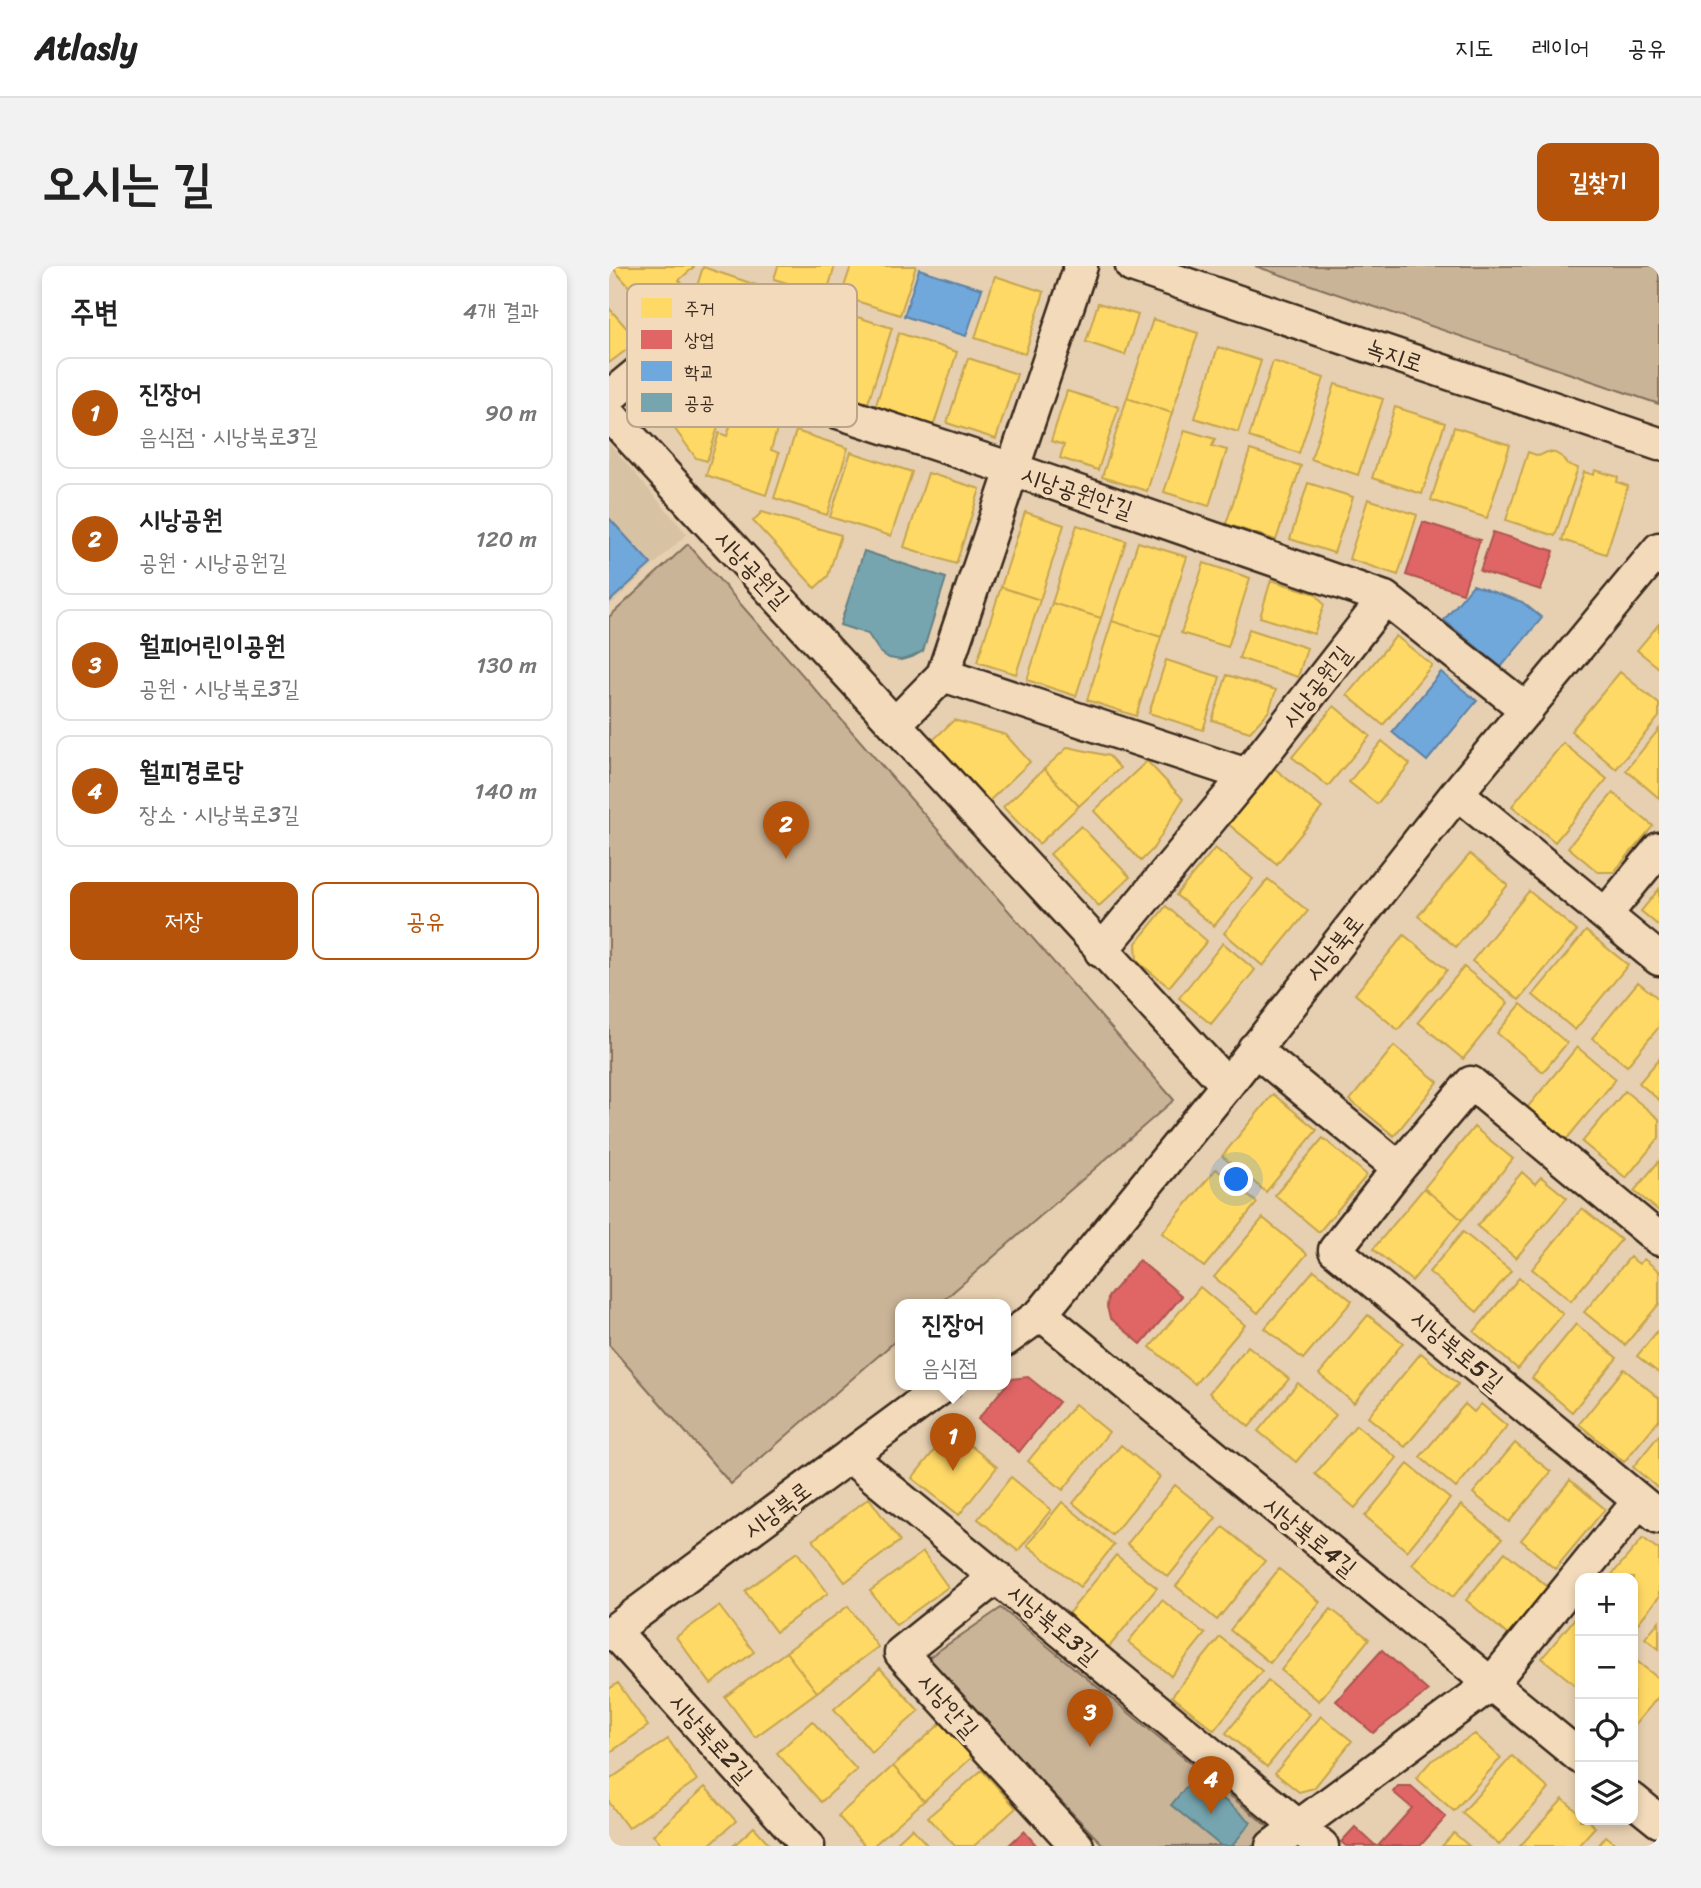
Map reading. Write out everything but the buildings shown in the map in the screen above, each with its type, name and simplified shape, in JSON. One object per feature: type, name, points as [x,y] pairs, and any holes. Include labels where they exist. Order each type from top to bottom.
[{"type":"street","points":[[895,724],[943,674],[1081,266]]},
{"type":"street","name":"녹지로","points":[[1132,266],[1659,444]]},
{"type":"street","name":"시낭공원안길","points":[[609,397],[627,382]]},
{"type":"street","name":"시낭공원길","points":[[609,414],[1227,1086]]},
{"type":"street","name":"시낭공원안길","points":[[857,418],[1385,598],[1527,710]]},
{"type":"street","name":"시낭북로","points":[[1011,1336],[1041,1314],[1227,1086],[1457,793],[1659,550]]},
{"type":"street","name":"시낭공원길","points":[[1101,951],[1247,775],[1385,598]]},
{"type":"street","points":[[943,674],[1247,775]]},
{"type":"street","points":[[1457,793],[1659,959]]},
{"type":"street","points":[[1606,914],[1659,849]]},
{"type":"street","points":[[1254,1049],[1399,1168]]},
{"type":"street","name":"시낭북로5길","points":[[1649,1509],[1335,1250],[1399,1168],[1471,1083],[1659,1239]]},
{"type":"street","name":"시낭북로4길","points":[[1041,1314],[1575,1753]]},
{"type":"street","name":"시낭북로","points":[[611,1632],[938,1390]]},
{"type":"street","name":"시낭북로3길","points":[[849,1456],[1310,1836]]},
{"type":"street","points":[[1272,1846],[1310,1836],[1491,1684],[1649,1509]]},
{"type":"street","name":"시낭안길","points":[[996,1577],[901,1653],[1077,1846]]},
{"type":"street","name":"시낭북로2길","points":[[611,1632],[808,1846]]},
{"type":"street","points":[[1638,1804],[1659,1821]]},
{"type":"shaded area","points":[[1255,266],[1659,266],[1659,404]]},
{"type":"shaded area","points":[[609,443],[687,534],[609,606]]},
{"type":"shaded area","points":[[688,544],[1174,1100],[945,1299],[895,1299],[895,1341],[731,1484],[609,1345],[609,617]]},
{"type":"shaded area","points":[[1001,1608],[1277,1834],[1260,1846],[1104,1846],[925,1660]]},
{"type":"place","name":"시낭공원","points":[[786,859]]},
{"type":"place","name":"진장어","points":[[953,1471]]},
{"type":"place","name":"월피어린이공원","points":[[1090,1747]]},
{"type":"place","name":"월피경로당","points":[[1211,1814]]}]
